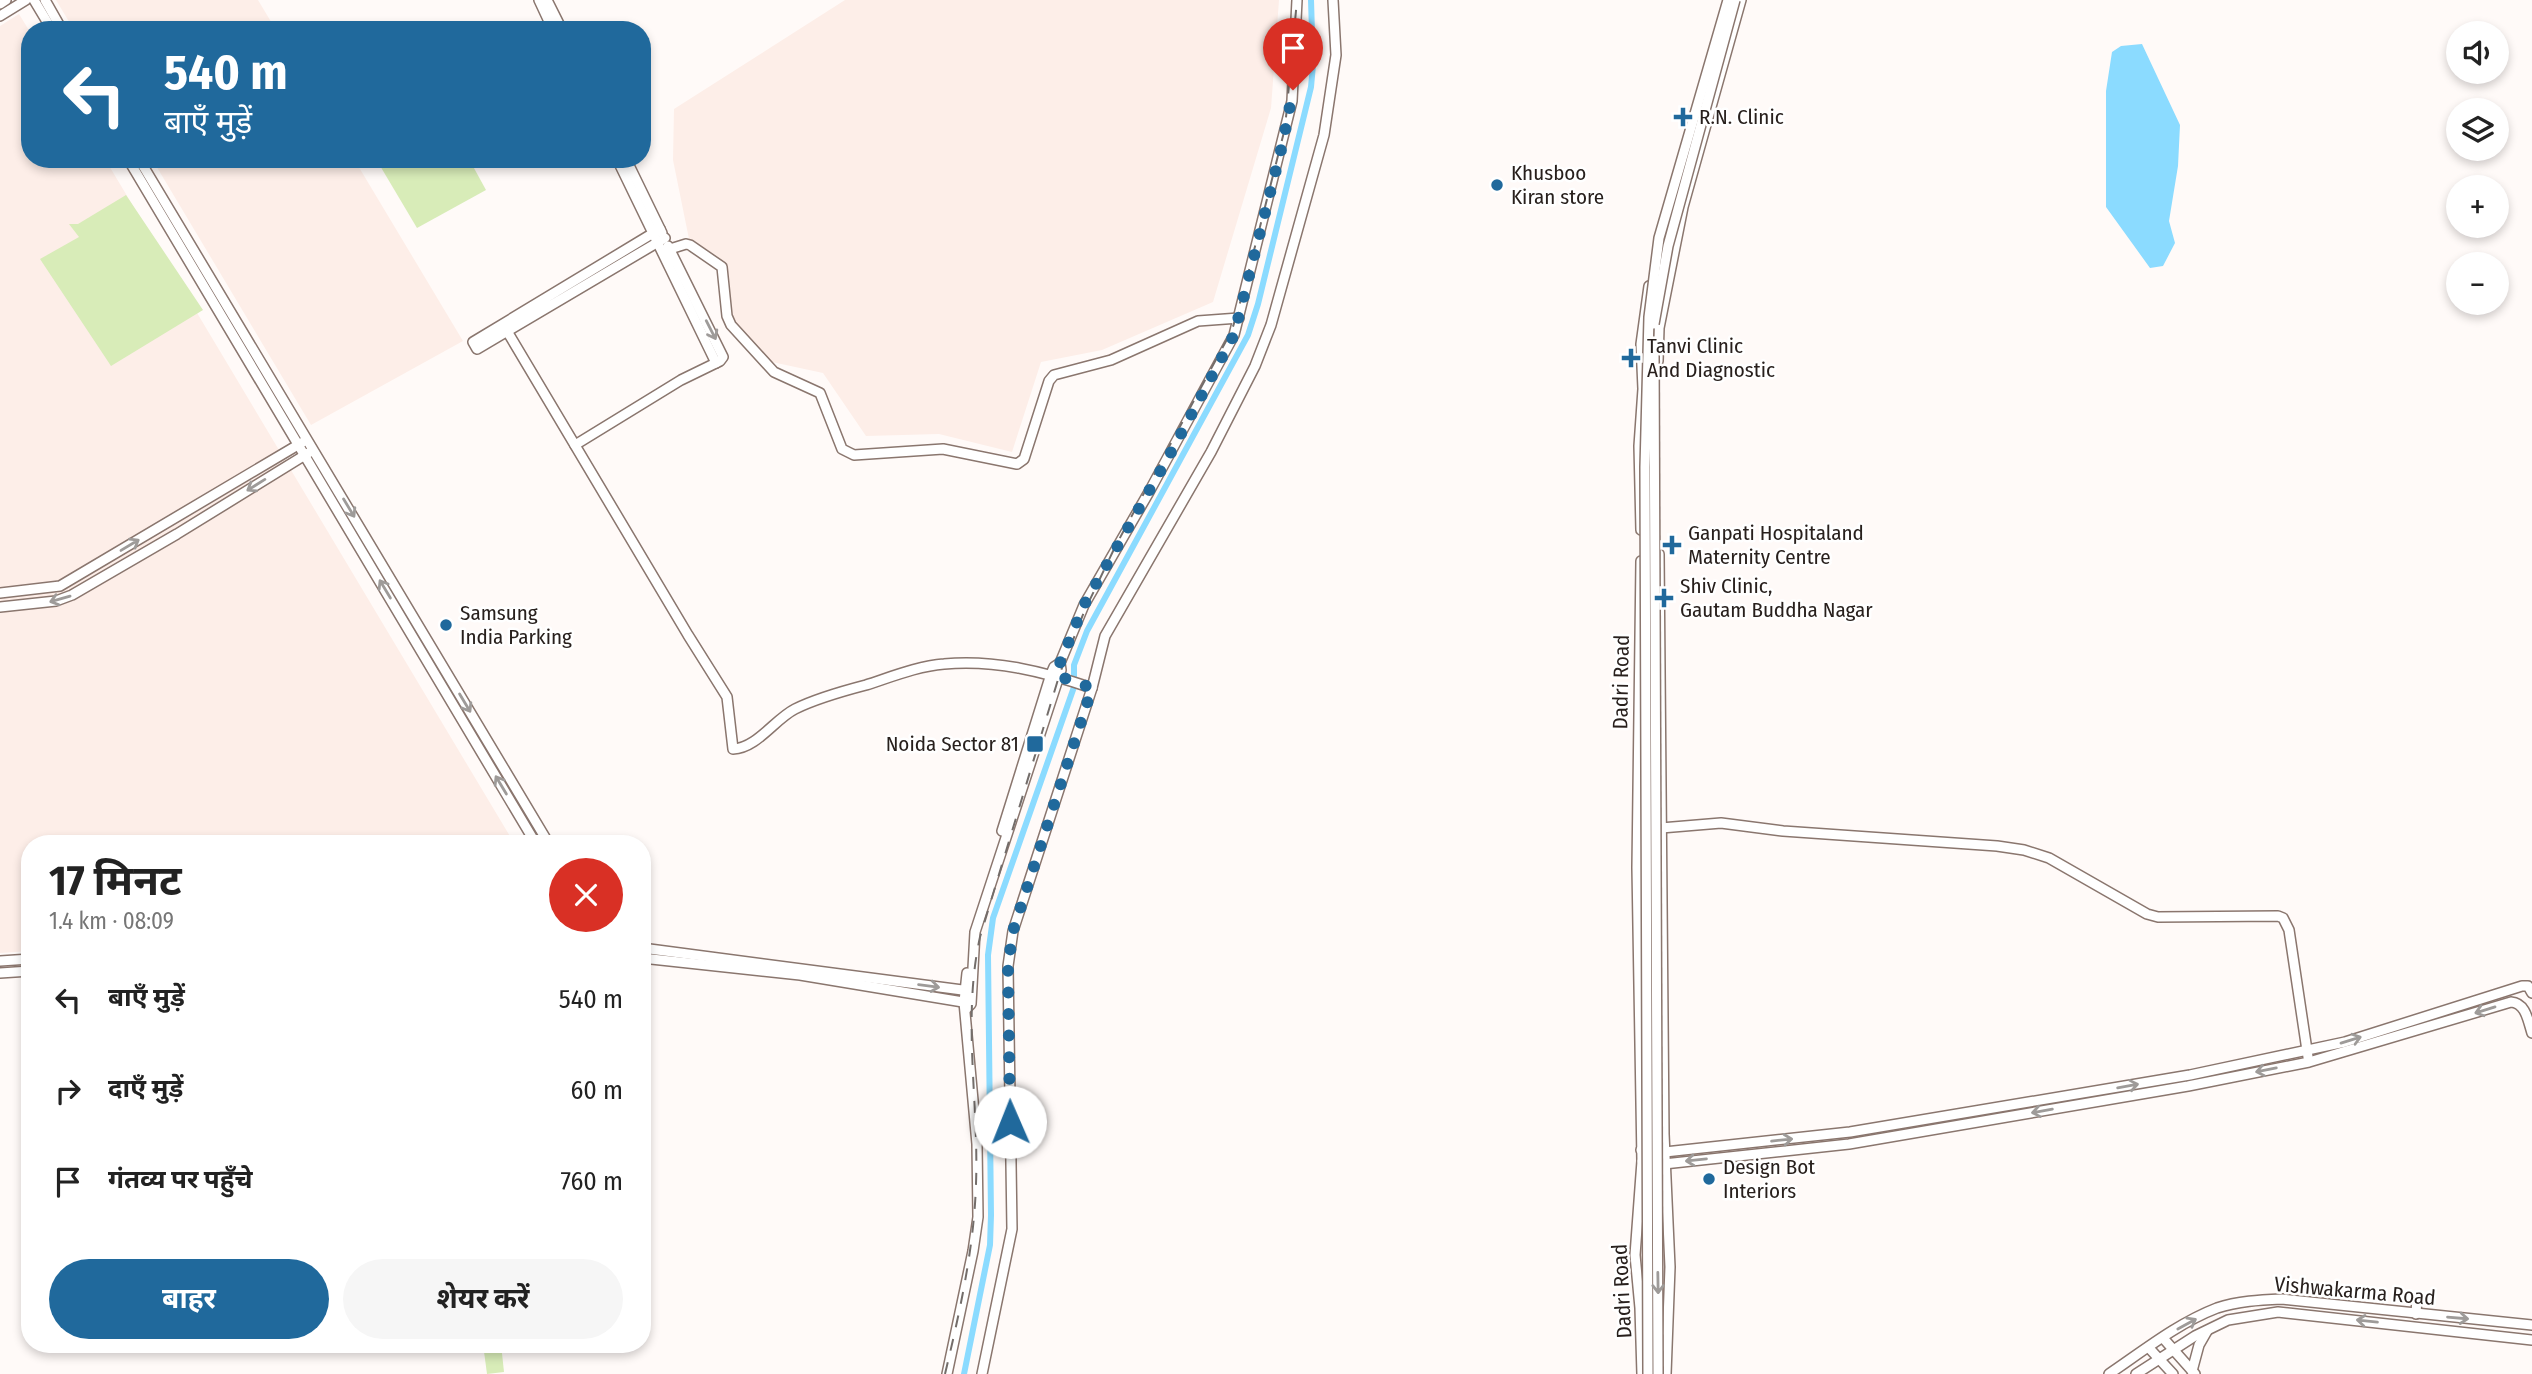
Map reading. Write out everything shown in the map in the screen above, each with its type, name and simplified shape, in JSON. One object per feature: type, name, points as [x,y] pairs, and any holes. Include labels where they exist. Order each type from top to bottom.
[{"type":"street","points":[[0,4],[6,0]]},
{"type":"street","points":[[0,16],[26,0]]},
{"type":"street","points":[[34,0],[47,21]]},
{"type":"street","points":[[45,0],[57,21]]},
{"type":"street","points":[[538,0],[548,21]]},
{"type":"street","points":[[547,0],[558,21]]},
{"type":"street","points":[[947,1374],[978,1217],[977,1144],[967,1005],[973,927],[1059,677],[1054,667],[1060,663],[1084,605],[1220,364],[1239,318],[1292,101],[1297,0]]},
{"type":"street","points":[[982,1374],[1012,1229],[1008,966],[1023,897],[1105,636],[1211,453],[1255,366],[1271,325],[1322,145],[1336,54],[1333,0]]},
{"type":"street","points":[[1648,1374],[1644,467],[1648,317],[1659,238],[1726,0]]},
{"type":"street","name":"Dadri Road","points":[[1642,1374],[1640,1308],[1634,1255],[1642,1161],[1637,868],[1642,333],[1658,230],[1726,0]]},
{"type":"street","points":[[1658,1374],[1654,323],[1668,246],[1735,0]]},
{"type":"street","name":"Dadri Road","points":[[1666,1374],[1670,1267],[1664,1164],[1657,441],[1659,328],[1683,206],[1741,0]]},
{"type":"street","points":[[1695,102],[1712,105]]},
{"type":"street","points":[[134,168],[304,442]]},
{"type":"street","points":[[144,168],[304,442],[544,835]]},
{"type":"street","points":[[575,445],[681,380],[722,359],[722,352],[670,249],[659,236],[622,168]]},
{"type":"street","points":[[630,168],[716,363]]},
{"type":"street","points":[[659,236],[508,331],[475,345],[659,236]]},
{"type":"street","points":[[670,249],[686,244],[722,267],[727,316],[731,325],[774,372],[820,393],[842,449],[854,455],[943,449],[1017,464],[1024,459],[1051,377],[1107,361],[1191,323],[1214,318],[1239,318]]},
{"type":"street","points":[[508,331],[727,697],[733,749],[740,748],[771,729],[796,708],[840,692],[942,664],[982,664],[1059,677],[1088,687]]},
{"type":"street","points":[[0,593],[60,586],[304,442]]},
{"type":"street","points":[[0,607],[56,601],[72,595],[310,452]]},
{"type":"street","points":[[310,452],[531,835]]},
{"type":"street","points":[[1661,828],[1721,823],[1783,831],[1997,846],[2024,850],[2049,859],[2147,914],[2158,917],[2278,916],[2287,924],[2309,1062]]},
{"type":"street","points":[[651,949],[968,991]]},
{"type":"street","points":[[651,959],[800,975],[967,1005]]},
{"type":"street","points":[[0,961],[21,960]]},
{"type":"street","points":[[0,973],[21,972]]},
{"type":"street","points":[[1642,1150],[1665,1152],[1810,1137],[1917,1122],[2190,1075],[2307,1046],[2345,1042],[2522,986],[2528,986],[2532,993]]},
{"type":"street","points":[[1642,1161],[1664,1164],[1849,1144],[2188,1086],[2309,1062],[2511,1002],[2520,1004],[2524,1009],[2532,1033]]},
{"type":"street","points":[[2416,1314],[2417,1297]]},
{"type":"street","name":"Vishwakarma Road","points":[[2109,1374],[2163,1338],[2217,1309],[2262,1300],[2282,1299],[2532,1325]]},
{"type":"street","name":"Vishwakarma Road","points":[[2136,1374],[2208,1330],[2241,1317],[2278,1312],[2532,1340]]},
{"type":"street","points":[[2194,1373],[2199,1345],[2208,1330]]},
{"type":"street","points":[[2163,1338],[2194,1373]]},
{"type":"street","points":[[2148,1348],[2173,1374]]},
{"type":"shaded area","points":[[56,0],[258,0],[271,21],[69,21]]},
{"type":"shaded area","points":[[845,0],[1279,0],[1271,108],[1213,302],[1102,350],[1041,362],[1012,452],[939,434],[866,436],[823,373],[772,362],[725,312],[726,264],[689,239],[673,160],[674,109]]},
{"type":"shaded area","points":[[19,14],[23,21],[21,21],[21,168],[110,168],[509,835],[21,835],[21,952],[0,953],[0,26]]},
{"type":"shaded area","points":[[157,168],[359,168],[463,341],[311,425]]},
{"type":"green space","points":[[381,168],[474,168],[486,190],[417,228]]},
{"type":"green space","points":[[126,195],[203,310],[111,366],[40,259],[79,237],[69,224],[78,224]]},
{"type":"green space","points":[[484,1353],[502,1353],[504,1372],[487,1374]]},
{"type":"water","points":[[2142,44],[2180,125],[2178,166],[2169,221],[2175,243],[2163,266],[2150,268],[2106,207],[2106,91],[2112,52],[2121,46]]},
{"type":"waterway","points":[[964,1374],[990,1245],[988,955],[993,918],[1074,687],[1074,665],[1087,631],[1248,335],[1311,87],[1311,0]]},
{"type":"railway","points":[[945,1374],[965,1279],[975,1208],[972,998],[980,937],[1060,673],[1084,612],[1115,547],[1232,330],[1285,128],[1297,0]]},
{"type":"place","name":"R.N. Clinic","points":[[1683,117]]},
{"type":"place","name":"Khusboo Kiran store","points":[[1497,185]]},
{"type":"place","name":"Tanvi Clinic And Diagnostic","points":[[1631,358]]},
{"type":"place","name":"Ganpati Hospitaland Maternity Centre","points":[[1672,545]]},
{"type":"place","name":"Shiv Clinic, Gautam Buddha Nagar","points":[[1664,598]]},
{"type":"place","name":"Samsung India Parking","points":[[446,625]]},
{"type":"place","name":"Noida Sector 81","points":[[1035,744]]},
{"type":"place","name":"Design Bot Interiors","points":[[1709,1179]]},
{"type":"route","points":[[1010,1122],[1008,966],[1013,931],[1092,688],[1058,676],[1060,663],[1084,605],[1234,335],[1283,142],[1293,90]]}]
